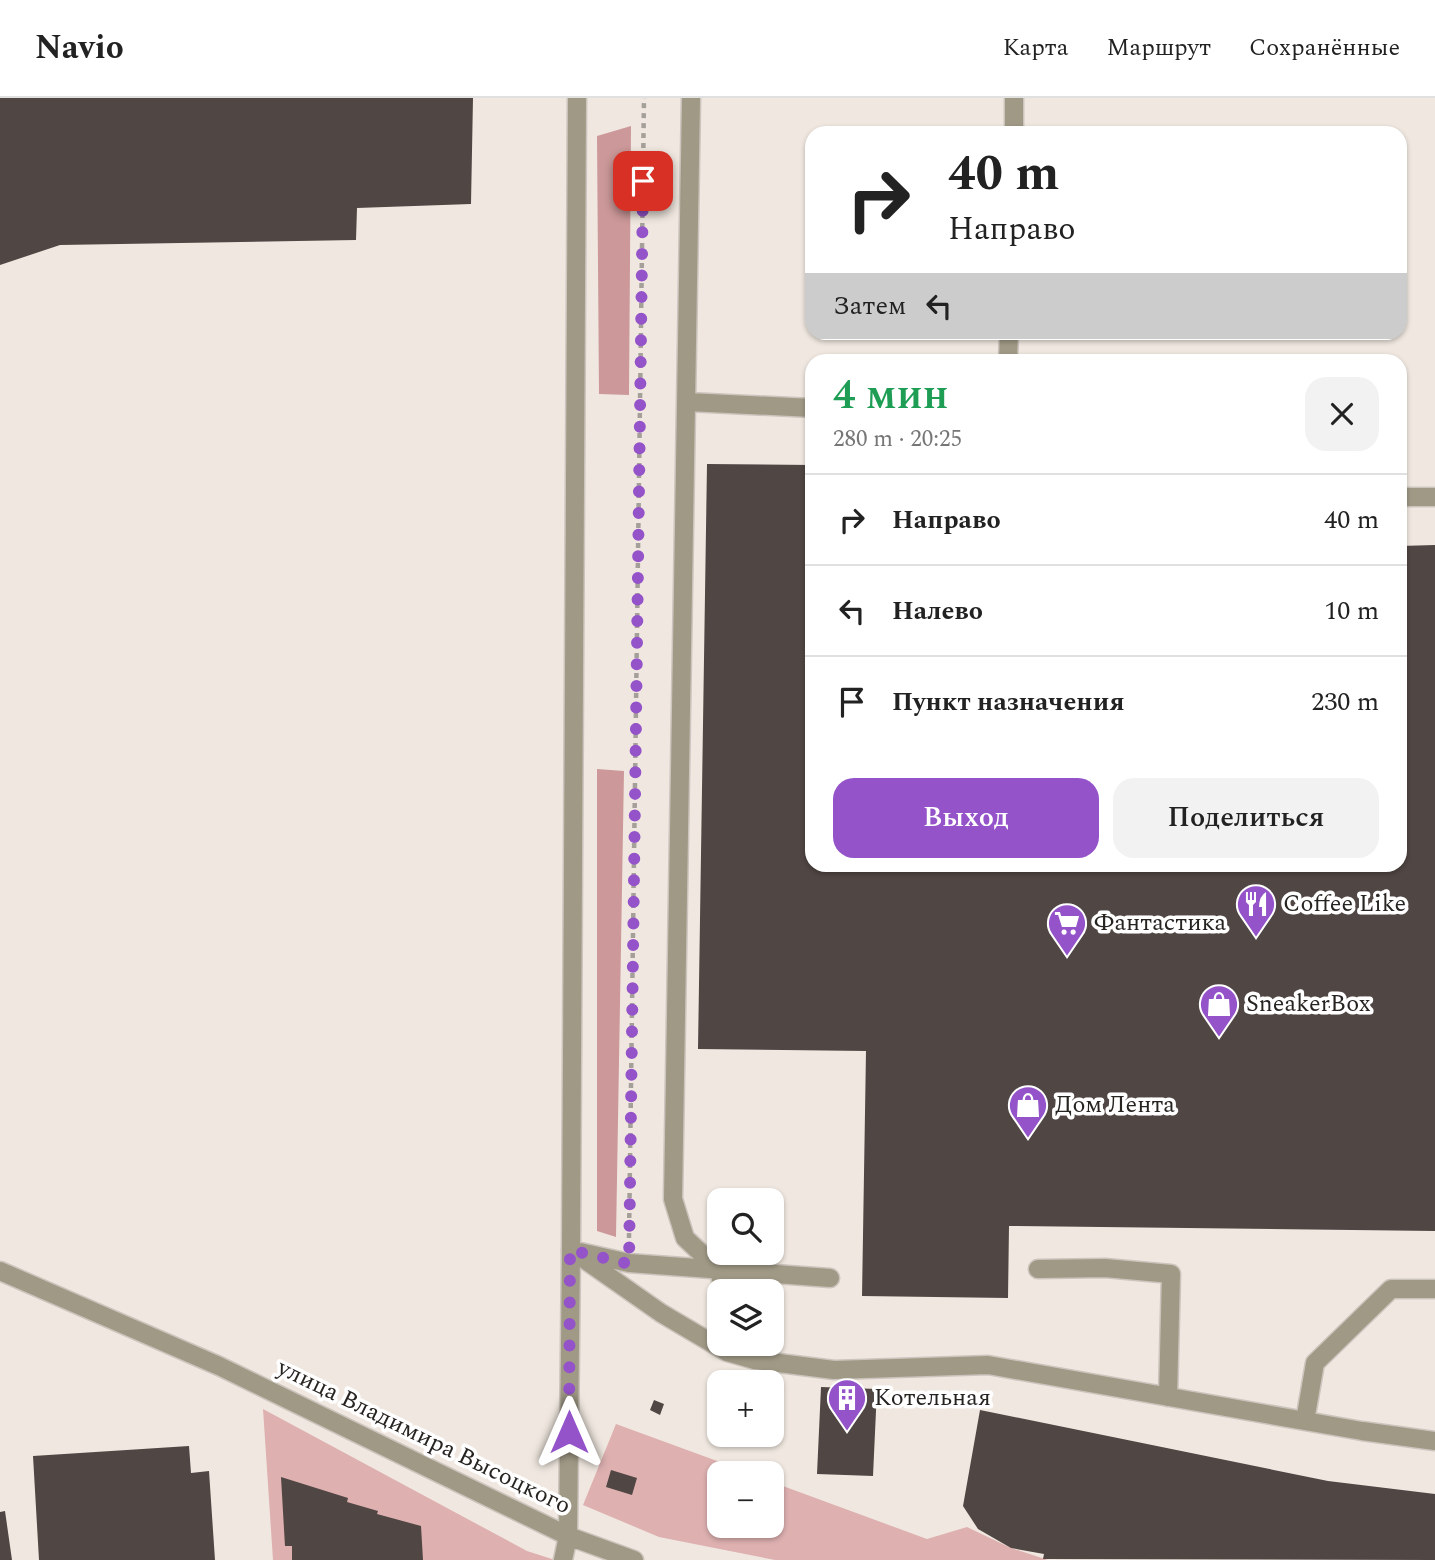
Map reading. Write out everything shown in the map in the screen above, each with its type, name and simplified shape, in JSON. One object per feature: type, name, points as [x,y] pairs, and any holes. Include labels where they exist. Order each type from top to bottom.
[{"type":"street","name":"улица Владимира Высоцкого","points":[[0,1271],[219,1366],[568,1536],[577,98]]},
{"type":"street","points":[[691,98],[673,1199],[685,1238],[720,1271],[721,1279]]},
{"type":"street","points":[[1014,98],[1014,126]]},
{"type":"street","points":[[688,402],[805,408]]},
{"type":"street","points":[[1407,497],[1435,496]]},
{"type":"street","points":[[570,1250],[629,1264],[830,1278]]},
{"type":"street","points":[[570,1250],[661,1313],[707,1337]]},
{"type":"street","points":[[1038,1269],[1105,1268],[1171,1274],[1168,1397]]},
{"type":"street","points":[[1305,1422],[1315,1363],[1391,1289],[1435,1289]]},
{"type":"street","points":[[746,1356],[755,1360],[834,1370],[988,1365],[1305,1422],[1435,1441]]},
{"type":"street","points":[[563,1560],[568,1536],[634,1560]]},
{"type":"path","points":[[629,1264],[644,98]]},
{"type":"shaded area","points":[[631,126],[629,395],[599,394],[597,136]]},
{"type":"shaded area","points":[[597,769],[624,771],[616,1237],[597,1231]]},
{"type":"shaded area","points":[[263,1409],[527,1551],[555,1560],[273,1560]]},
{"type":"shaded area","points":[[616,1424],[717,1461],[707,1461],[707,1538],[784,1538],[784,1486],[927,1539],[967,1527],[1011,1548],[1048,1560],[775,1560],[659,1537],[583,1505]]},
{"type":"building","points":[[0,98],[473,98],[471,204],[357,208],[356,240],[60,245],[0,265]]},
{"type":"building","name":"Фантастика","points":[[707,464],[805,465],[805,872],[1407,872],[1407,546],[1435,545],[1435,1231],[1009,1226],[1008,1298],[862,1296],[866,1051],[698,1049]]},
{"type":"building","name":"Котельная","points":[[821,1387],[877,1389],[873,1476],[817,1474]]},
{"type":"building","points":[[654,1400],[664,1404],[660,1415],[650,1410]]},
{"type":"building","points":[[980,1410],[1328,1481],[1435,1494],[1435,1560],[1043,1559],[1044,1554],[1011,1548],[978,1529],[963,1506]]},
{"type":"building","points":[[189,1446],[191,1473],[209,1471],[215,1560],[39,1560],[33,1456]]},
{"type":"building","points":[[611,1470],[637,1478],[632,1495],[606,1487]]},
{"type":"building","points":[[281,1477],[348,1498],[347,1502],[378,1511],[377,1514],[421,1526],[423,1560],[292,1560],[292,1546],[285,1546]]},
{"type":"building","points":[[5,1511],[12,1560],[0,1560],[0,1512]]},
{"type":"place","name":"Coffee Like","points":[[1256,938]]},
{"type":"place","name":"Фантастика","points":[[1067,957]]},
{"type":"place","name":"SneakerBox","points":[[1219,1038]]},
{"type":"place","name":"Дом Лента","points":[[1028,1139]]},
{"type":"place","name":"Котельная","points":[[847,1432]]},
{"type":"route","points":[[569,1432],[570,1250],[629,1264],[643,181]]}]
